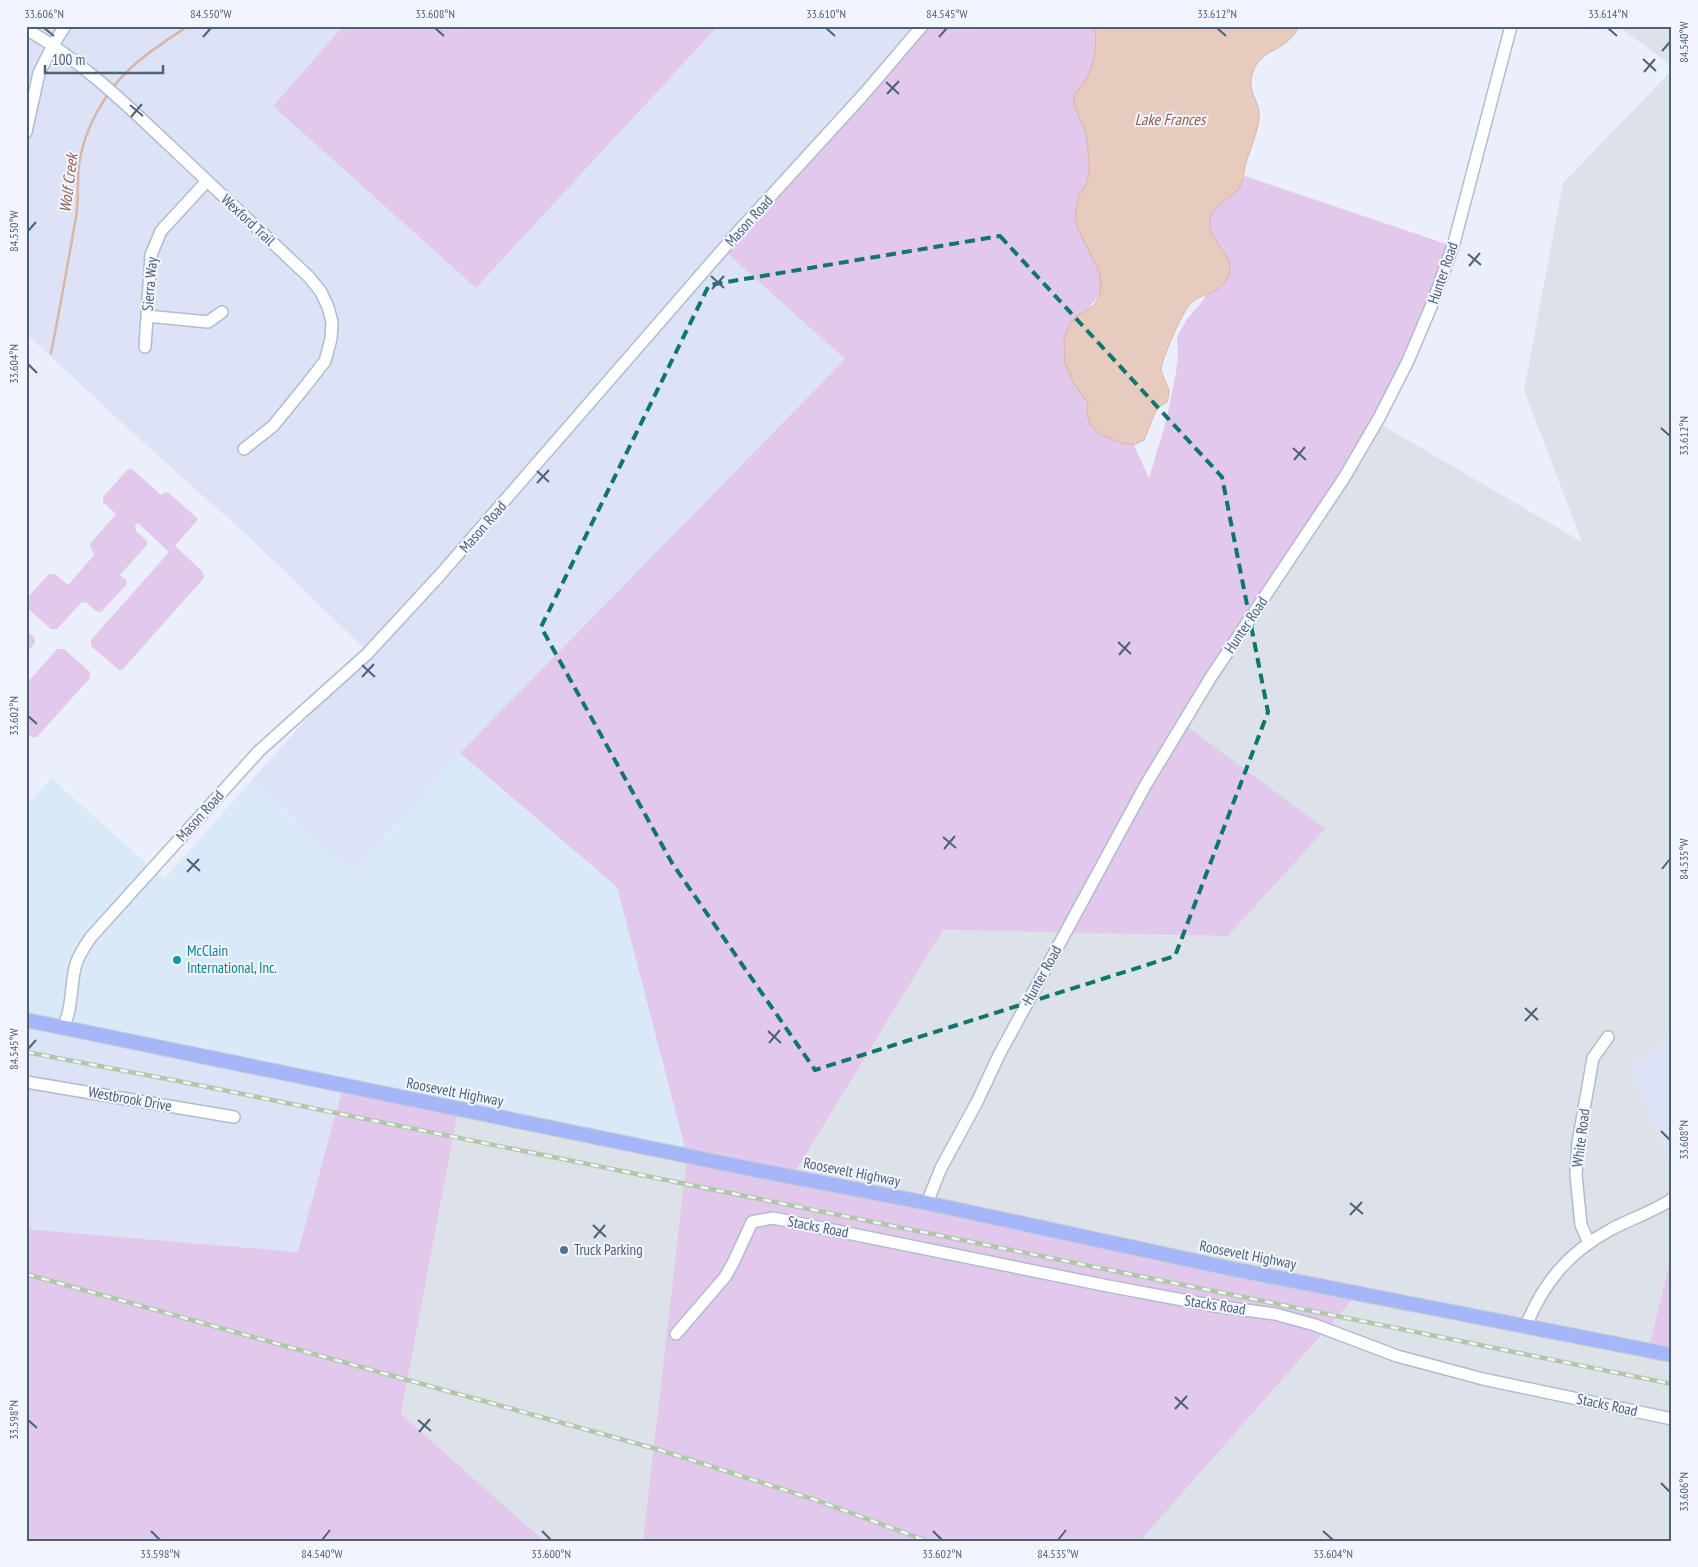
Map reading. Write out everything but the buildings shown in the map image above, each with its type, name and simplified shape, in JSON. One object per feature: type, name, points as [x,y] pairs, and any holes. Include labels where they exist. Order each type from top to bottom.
[{"type":"main road","name":"Roosevelt Highway","points":[[26,1020],[927,1203],[1228,1268],[1672,1355]]},
{"type":"street","points":[[26,132],[39,73],[52,45],[65,26]]},
{"type":"street","name":"Mason Road","points":[[62,1028],[68,1019],[75,966],[79,955],[91,937],[259,750],[368,654],[440,575],[737,233],[864,94],[922,26]]},
{"type":"street","name":"Hunter Road","points":[[927,1203],[942,1168],[977,1102],[999,1055],[1145,786],[1211,677],[1344,478],[1379,418],[1408,361],[1433,302],[1454,243],[1511,26]]},
{"type":"street","name":"Wexford Trail","points":[[26,29],[82,67],[132,110],[309,277],[321,292],[332,322],[331,339],[325,361],[273,426],[244,449]]},
{"type":"street","name":"Sierra Way","points":[[145,347],[151,255],[156,240],[173,216],[207,181]]},
{"type":"street","points":[[147,316],[208,322],[222,312]]},
{"type":"street","name":"White Road","points":[[1589,1243],[1581,1225],[1576,1175],[1578,1143],[1593,1058],[1608,1037]]},
{"type":"street","name":"Westbrook Drive","points":[[26,1082],[234,1117]]},
{"type":"street","points":[[1526,1326],[1535,1303],[1548,1282],[1564,1264],[1589,1243],[1672,1199]]},
{"type":"street","name":"Stacks Road","points":[[676,1334],[734,1264],[752,1222],[773,1218],[1128,1290],[1215,1306],[1275,1314],[1315,1325],[1397,1356],[1483,1379],[1672,1420]]},
{"type":"highlighted area","points":[[1000,236],[1222,477],[1268,712],[1175,956],[815,1070],[672,863],[541,627],[709,285]]},
{"type":"shaded area","points":[[26,26],[343,26],[273,106],[476,288],[718,26],[915,26],[845,359],[460,753],[353,872],[252,780],[367,651],[248,536],[26,334]]},
{"type":"shaded area","points":[[343,26],[718,26],[476,288],[273,106]]},
{"type":"shaded area","points":[[915,26],[1094,26],[1112,280],[1064,337],[1081,365],[1115,403],[1149,478],[1167,418],[1178,359],[1177,337],[1187,319],[1201,303],[1218,277],[1205,212],[1245,176],[1458,248],[1377,422],[1188,727],[1325,829],[1228,936],[943,930],[796,1171],[1358,1294],[1140,1541],[643,1541],[687,1156],[617,887],[460,753],[845,359],[727,253]]},
{"type":"shaded area","points":[[1618,26],[1672,26],[1672,66]]},
{"type":"shaded area","points":[[1672,70],[1672,1035],[1630,1067],[1672,1166],[1672,1253],[1646,1358],[1672,1362],[1672,1541],[1140,1541],[1358,1295],[796,1172],[943,930],[1228,936],[1324,829],[1188,727],[1377,422],[1582,542],[1524,390],[1563,183]]},
{"type":"shaded area","points":[[132,469],[161,495],[165,492],[169,493],[198,519],[175,546],[203,572],[204,578],[123,669],[119,670],[91,646],[91,640],[169,552],[138,523],[135,525],[136,531],[147,541],[147,545],[120,575],[126,580],[127,584],[101,612],[96,611],[86,602],[81,603],[57,629],[51,629],[26,607],[26,599],[49,574],[55,574],[68,585],[95,554],[90,544],[116,514],[103,502],[103,497],[127,470]]},
{"type":"shaded area","points":[[26,630],[35,638],[35,643],[26,653]]},
{"type":"shaded area","points":[[57,649],[64,649],[90,672],[90,678],[37,737],[32,737],[26,733],[26,684]]},
{"type":"shaded area","points":[[460,753],[617,887],[687,1157],[26,1020],[26,806],[51,778],[164,879],[252,780],[353,872]]},
{"type":"shaded area","points":[[26,1025],[343,1087],[298,1252],[26,1229]]},
{"type":"shaded area","points":[[1672,1035],[1672,1166],[1630,1067]]},
{"type":"shaded area","points":[[343,1087],[458,1111],[401,1414],[544,1541],[26,1541],[26,1229],[298,1252]]},
{"type":"shaded area","points":[[458,1111],[687,1157],[643,1541],[544,1541],[401,1414]]},
{"type":"shaded area","points":[[1672,1253],[1672,1362],[1646,1359]]},
{"type":"water","name":"Lake Frances","points":[[1094,26],[1299,26],[1288,41],[1264,57],[1254,69],[1251,84],[1258,106],[1259,117],[1242,182],[1235,192],[1216,207],[1210,218],[1212,235],[1229,263],[1230,271],[1227,279],[1215,291],[1194,300],[1187,308],[1168,347],[1162,365],[1161,370],[1169,391],[1167,402],[1157,408],[1144,440],[1133,445],[1121,443],[1100,434],[1091,426],[1087,415],[1088,403],[1074,384],[1065,363],[1064,339],[1068,328],[1074,318],[1094,305],[1100,295],[1101,283],[1099,272],[1078,229],[1075,218],[1079,195],[1086,185],[1089,174],[1089,161],[1087,139],[1084,127],[1074,106],[1074,95],[1090,72],[1093,63],[1096,45]]},
{"type":"waterway","name":"Wolf Creek","points":[[113,87],[139,61],[188,26]]},
{"type":"waterway","name":"Wolf Creek","points":[[51,353],[76,217],[78,171],[83,145],[90,127],[109,93]]},
{"type":"railway","points":[[26,1052],[188,1083],[1672,1384]]},
{"type":"railway","points":[[26,1274],[660,1450],[813,1499],[927,1541]]},
{"type":"place","name":"McClain International, Inc.","points":[[177,960]]},
{"type":"place","name":"Truck Parking","points":[[564,1250]]}]
